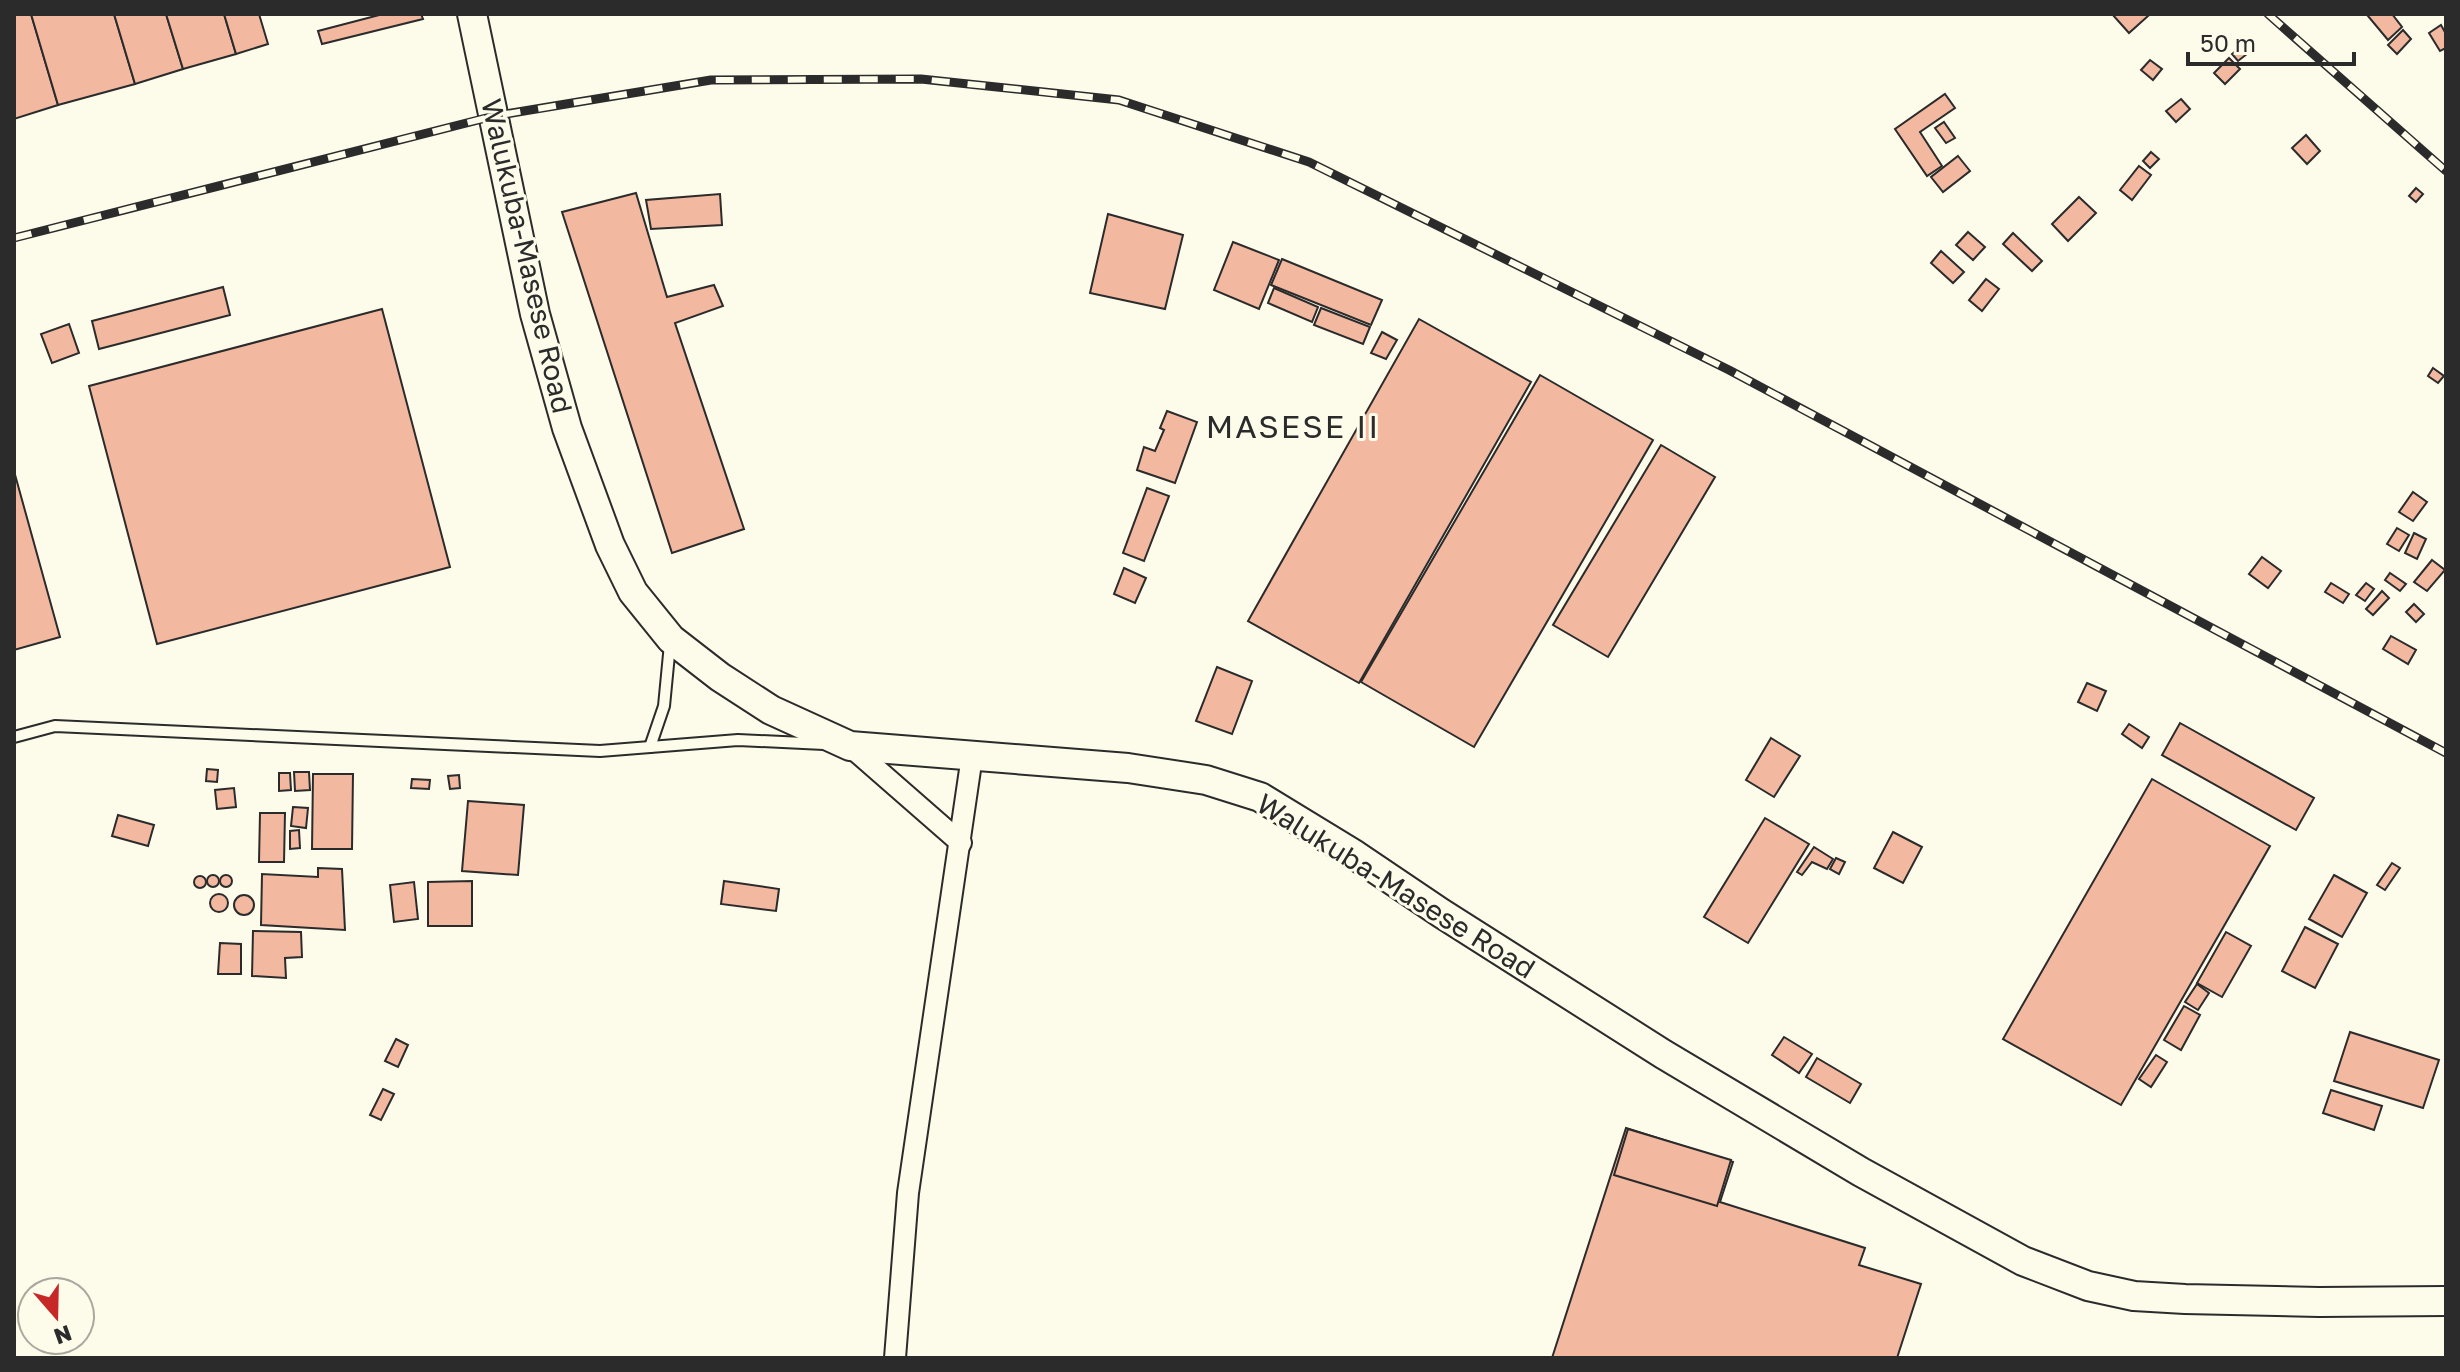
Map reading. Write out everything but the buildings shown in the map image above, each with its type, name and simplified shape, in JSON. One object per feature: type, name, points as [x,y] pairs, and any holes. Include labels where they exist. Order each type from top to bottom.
[{"type":"street","name":"Walukuba-Masese Road","points":[[472,14],[535,314],[567,428],[610,545],[633,592],[671,639],[720,677],[771,710],[850,746],[1143,771],[1206,780],[1260,797],[1663,1054],[1861,1172],[2023,1261],[2088,1286],[2134,1296],[2185,1299],[2446,1301]]},
{"type":"street","points":[[850,746],[961,843]]},
{"type":"street","points":[[895,1358],[908,1193],[972,756]]},
{"type":"lane","points":[[650,747],[664,706],[671,639]]},
{"type":"lane","points":[[14,737],[55,726],[600,751],[738,740],[850,746]]},
{"type":"railway","points":[[2268,14],[2446,171]]},
{"type":"railway","points":[[14,238],[494,116],[711,80],[921,79],[1119,100],[1309,162],[1729,370],[2446,753]]},
{"type":"district","name":"MASESE II","points":[[1293,427]]}]
